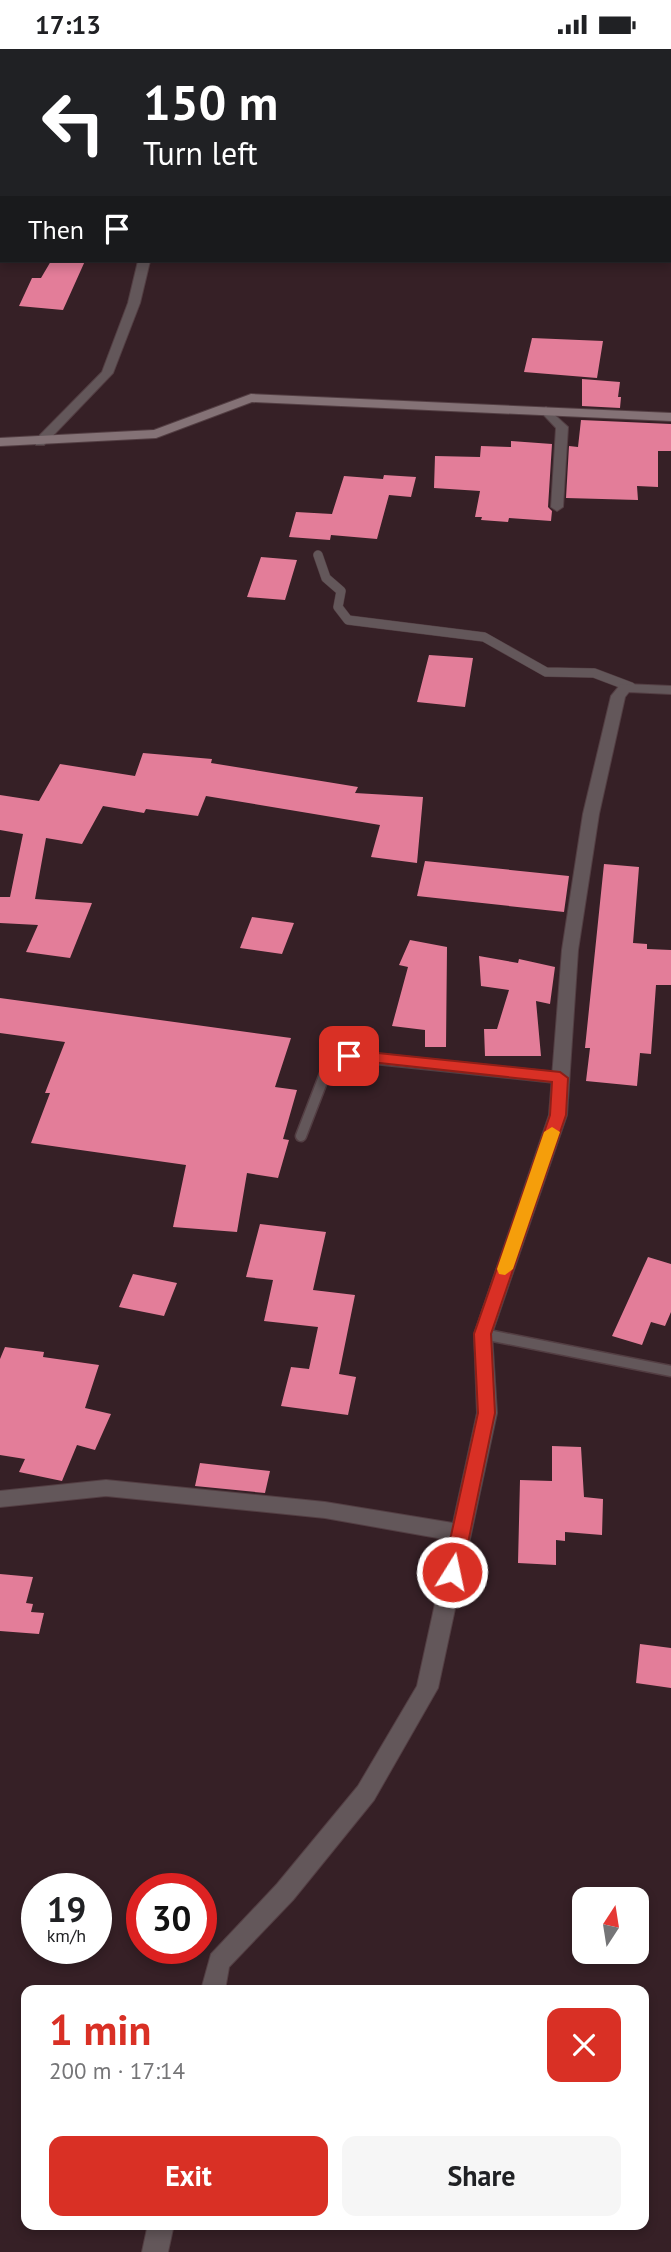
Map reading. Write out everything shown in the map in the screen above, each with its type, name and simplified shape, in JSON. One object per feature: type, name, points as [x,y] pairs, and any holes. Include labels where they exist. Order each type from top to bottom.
[{"type":"street","points":[[40,442],[107,373],[134,303],[144,263]]},
{"type":"street","points":[[0,442],[156,434],[251,398],[671,417]]},
{"type":"street","points":[[546,411],[562,427],[556,507]]},
{"type":"street","points":[[214,1985],[219,1962],[285,1892],[366,1793],[427,1688],[486,1413],[483,1334],[558,1115],[570,950],[591,814],[618,697],[625,688],[631,687],[671,689]]},
{"type":"street","points":[[0,1499],[106,1488],[273,1504],[460,1533]]},
{"type":"street","points":[[155,2252],[160,2230]]},
{"type":"lane","points":[[318,555],[326,578],[341,591],[338,607],[348,620],[484,637],[546,672],[594,673],[631,687]]},
{"type":"lane","points":[[301,1136],[328,1066],[334,1059],[349,1056],[560,1078]]},
{"type":"lane","points":[[483,1334],[671,1371]]},
{"type":"building","points":[[50,263],[84,263],[63,310],[19,306],[32,278],[41,278]]},
{"type":"building","points":[[532,338],[603,341],[597,378],[524,372]]},
{"type":"building","points":[[582,379],[620,382],[620,408],[582,406]]},
{"type":"building","points":[[581,420],[671,424],[671,451],[658,451],[658,487],[637,486],[638,500],[566,498],[569,446],[578,447]]},
{"type":"building","points":[[511,441],[552,444],[548,507],[552,511],[551,521],[509,518],[508,522],[481,520],[482,517],[475,517],[480,491],[434,488],[435,456],[480,457],[481,446],[511,447]]},
{"type":"building","points":[[384,475],[416,477],[411,497],[389,495],[377,539],[331,535],[330,540],[289,537],[296,512],[332,514],[344,476],[383,479]]},
{"type":"building","points":[[261,557],[297,560],[285,600],[247,597]]},
{"type":"building","points":[[429,655],[473,658],[465,707],[417,702]]},
{"type":"building","points":[[143,753],[212,759],[211,763],[358,787],[355,793],[423,797],[417,863],[371,857],[380,825],[206,796],[198,816],[146,809],[144,813],[103,806],[82,844],[46,838],[35,899],[92,903],[70,958],[26,952],[38,925],[0,923],[0,897],[10,897],[23,834],[0,830],[0,795],[39,801],[60,764],[135,776]]},
{"type":"building","points":[[425,861],[569,876],[564,912],[417,896]]},
{"type":"building","points":[[604,864],[639,867],[633,943],[647,944],[647,949],[671,950],[671,985],[656,985],[651,1054],[640,1053],[637,1086],[586,1081],[590,1048],[585,1048]]},
{"type":"building","points":[[252,917],[294,923],[282,954],[240,948]]},
{"type":"building","points":[[410,940],[447,947],[446,1047],[425,1047],[425,1030],[392,1026],[408,967],[399,965]]},
{"type":"building","points":[[479,956],[518,963],[519,959],[555,967],[550,1004],[536,1001],[541,1056],[485,1056],[484,1029],[497,1029],[509,990],[481,986]]},
{"type":"building","points":[[0,998],[291,1038],[275,1087],[297,1090],[283,1139],[289,1140],[278,1178],[247,1173],[237,1232],[173,1227],[186,1165],[31,1143],[50,1093],[45,1093],[65,1042],[0,1033]]},
{"type":"building","points":[[260,1224],[326,1232],[313,1290],[355,1295],[339,1374],[356,1377],[348,1415],[281,1406],[291,1367],[309,1369],[318,1327],[264,1321],[273,1280],[246,1277]]},
{"type":"building","points":[[648,1257],[671,1264],[671,1312],[665,1326],[651,1322],[642,1345],[612,1336]]},
{"type":"building","points":[[133,1274],[177,1283],[164,1316],[119,1307]]},
{"type":"building","points":[[5,1347],[44,1352],[43,1357],[99,1365],[85,1408],[111,1414],[95,1450],[77,1445],[62,1481],[19,1472],[25,1459],[0,1455],[0,1359]]},
{"type":"building","points":[[552,1446],[581,1447],[584,1497],[603,1499],[602,1535],[565,1532],[565,1541],[556,1540],[556,1565],[518,1563],[520,1480],[552,1481]]},
{"type":"building","points":[[200,1463],[270,1471],[265,1493],[195,1486]]},
{"type":"building","points":[[0,1574],[33,1577],[26,1603],[33,1604],[31,1612],[44,1613],[39,1634],[0,1631]]},
{"type":"building","points":[[640,1644],[671,1648],[671,1688],[636,1683]]},
{"type":"slow traffic","points":[[505,1269],[552,1132]]},
{"type":"route","points":[[349,1056],[560,1078],[558,1115],[483,1334],[486,1413],[452,1572]]}]
